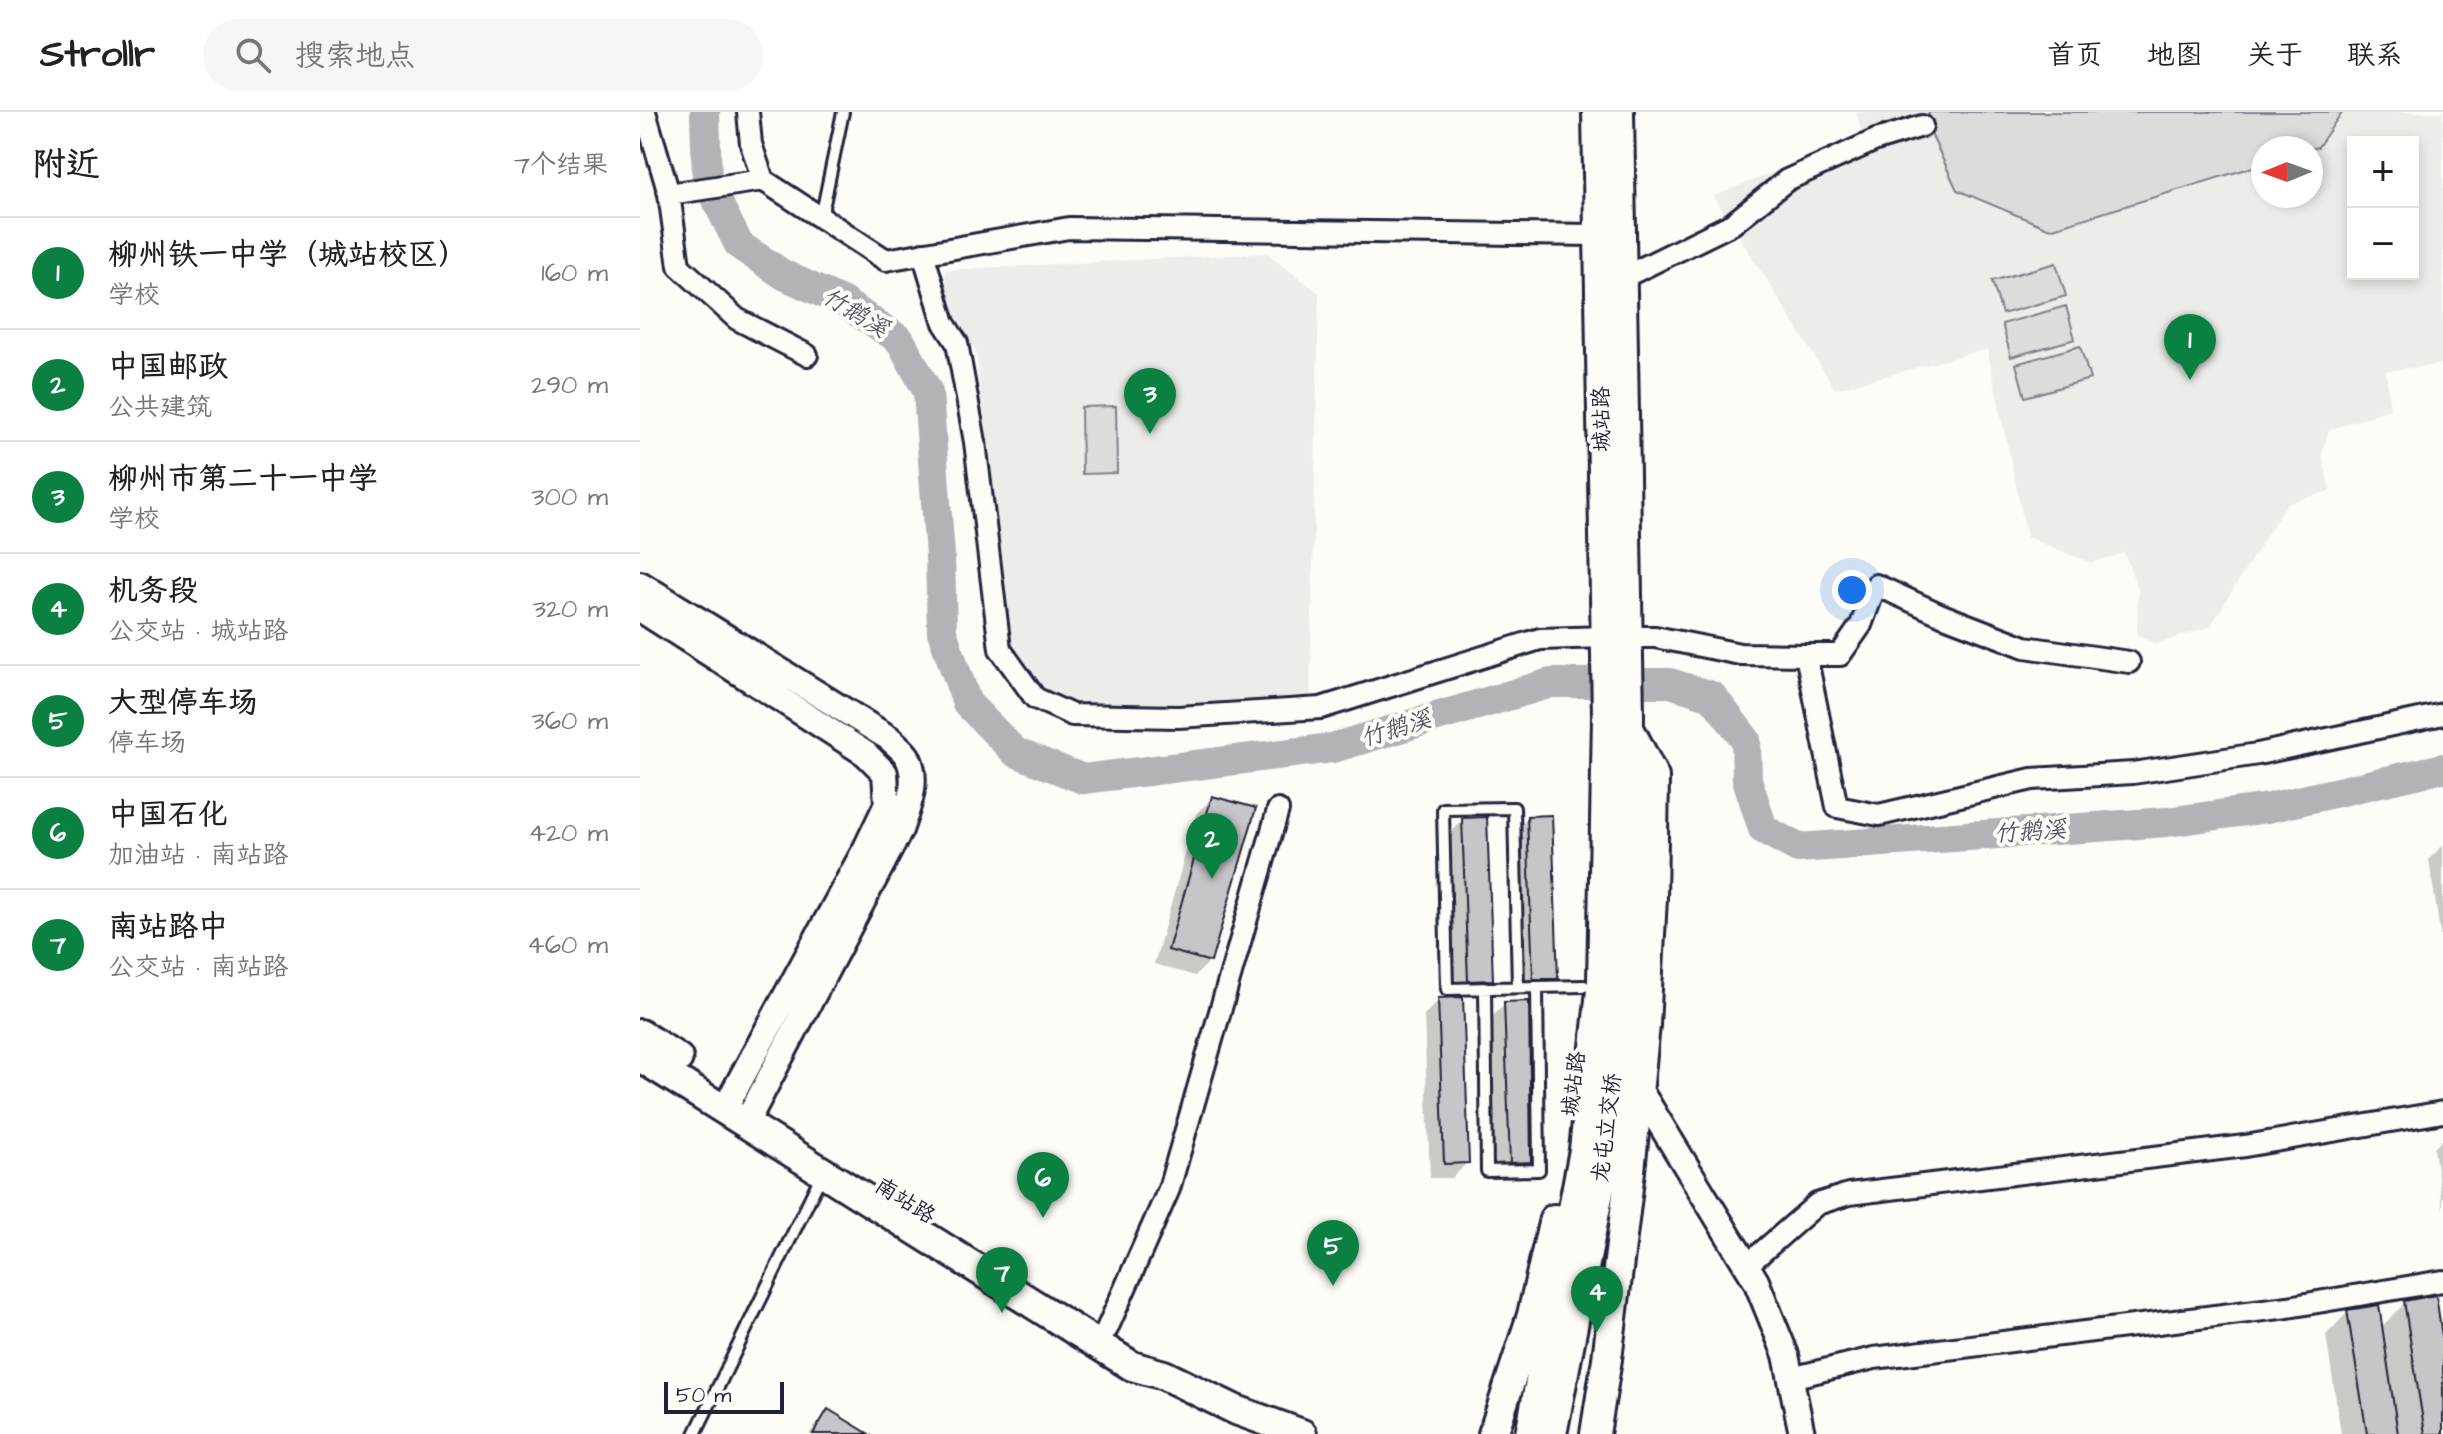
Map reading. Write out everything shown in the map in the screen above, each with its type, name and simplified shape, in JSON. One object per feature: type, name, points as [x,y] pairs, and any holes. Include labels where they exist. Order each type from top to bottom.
[{"type":"main road","name":"城站路","points":[[1597,112],[1598,235],[1610,279]]},
{"type":"main road","name":"城站路","points":[[1618,822],[1610,279],[1619,112]]},
{"type":"main road","name":"城站路","points":[[1493,1434],[1532,1315],[1553,1223],[1574,1090],[1584,986],[1590,800],[1618,721]]},
{"type":"main road","name":"城站路","points":[[1595,1434],[1607,1359],[1639,1089],[1652,898],[1654,777],[1618,721]]},
{"type":"main road","name":"龙屯立交桥","points":[[1530,1434],[1584,1150],[1618,822]]},
{"type":"main road","name":"龙屯立交桥","points":[[1552,1434],[1606,1155],[1624,986],[1618,822]]},
{"type":"main road","name":"南站路","points":[[640,1034],[823,1172],[1132,1366],[1164,1375],[1236,1410],[1302,1434]]},
{"type":"main road","name":"南站路","points":[[640,1057],[739,1108],[1107,1329],[1142,1351],[1164,1375]]},
{"type":"street","points":[[645,112],[678,192],[679,266],[737,319],[807,355]]},
{"type":"street","points":[[748,112],[751,144],[763,180],[886,260],[1069,228],[1598,235]]},
{"type":"street","points":[[1610,279],[1732,224],[1787,180],[1876,140],[1922,126]]},
{"type":"street","points":[[678,192],[763,180]]},
{"type":"street","points":[[923,253],[944,323],[957,343],[975,442],[1000,649],[1035,698],[1072,715],[1178,717],[1321,708],[1540,639],[1617,644],[1655,637],[1740,654],[1840,655],[1861,625],[1876,585],[2025,647],[2129,662]]},
{"type":"street","points":[[640,584],[889,738],[907,755],[912,776],[913,794],[900,830],[739,1108]]},
{"type":"street","points":[[640,609],[866,754],[885,773],[887,804],[739,1108]]},
{"type":"street","points":[[1806,655],[1837,807],[1879,815],[2032,779],[2133,773],[2258,754],[2443,714]]},
{"type":"street","points":[[1107,1329],[1169,1189],[1278,810]]},
{"type":"street","points":[[1639,1089],[1756,1281],[1786,1355],[1802,1434]]},
{"type":"street","points":[[1746,1266],[1817,1204],[1849,1194],[2245,1146],[2443,1112]]},
{"type":"street","points":[[1791,1378],[1874,1358],[2288,1307],[2443,1281]]},
{"type":"lane","points":[[821,218],[843,112]]},
{"type":"lane","points":[[1518,987],[1514,808],[1443,809],[1447,989],[1584,986]]},
{"type":"lane","points":[[1485,988],[1487,1171],[1539,1170],[1537,987]]},
{"type":"lane","points":[[695,1434],[823,1172]]},
{"type":"shaded area","points":[[1856,112],[2443,112],[2443,364],[2386,371],[2390,409],[2329,430],[2322,453],[2330,491],[2286,504],[2210,627],[2156,644],[2137,635],[2138,589],[2124,553],[2091,563],[2027,537],[1987,349],[1835,389],[1714,196],[1863,136]]},
{"type":"shaded area","points":[[1929,112],[2342,112],[2323,140],[2323,136],[2251,136],[2251,168],[2050,229],[1957,190],[1927,125]]},
{"type":"shaded area","points":[[1266,253],[1319,293],[1310,701],[1082,709],[1047,699],[1014,660],[998,567],[976,351],[948,310],[945,270]]},
{"type":"shaded area","points":[[2056,263],[2066,296],[2002,314],[1992,281]]},
{"type":"shaded area","points":[[2066,306],[2075,339],[2011,357],[2002,324]]},
{"type":"shaded area","points":[[2080,346],[2090,379],[2025,397],[2016,364]]},
{"type":"shaded area","points":[[1116,406],[1117,473],[1082,474],[1081,407]]},
{"type":"building","points":[[1212,796],[1256,808],[1211,962],[1168,950]]},
{"type":"building","points":[[1552,815],[1558,979],[1533,979],[1527,816]]},
{"type":"building","points":[[1487,817],[1493,980],[1468,981],[1462,818]]},
{"type":"building","points":[[1463,997],[1469,1163],[1444,1164],[1438,998]]},
{"type":"building","points":[[1529,1001],[1531,1162],[1510,1163],[1504,1002]]},
{"type":"building","points":[[2436,1295],[2443,1343],[2443,1434],[2425,1434],[2404,1301]]},
{"type":"building","points":[[2379,1305],[2398,1434],[2367,1434],[2347,1310]]},
{"type":"building","points":[[828,1409],[869,1434],[813,1434]]},
{"type":"waterway","name":"竹鹅溪","points":[[705,112],[707,181],[739,245],[784,275],[843,302],[900,340],[928,392],[940,556],[942,632],[967,703],[1015,752],[1083,779],[1332,748],[1551,683],[1670,683],[1712,696],[1746,740],[1747,779],[1763,829],[1798,848],[2167,822],[2268,808],[2443,768]]},
{"type":"place","name":"柳州铁一中学（城站校区）","points":[[2190,380]]},
{"type":"place","name":"柳州市第二十一中学","points":[[1150,434]]},
{"type":"place","name":"中国邮政","points":[[1212,879]]},
{"type":"place","name":"中国石化","points":[[1043,1218]]},
{"type":"place","name":"大型停车场","points":[[1333,1286]]},
{"type":"place","name":"南站路中","points":[[1002,1313]]},
{"type":"place","name":"机务段","points":[[1597,1332]]}]
